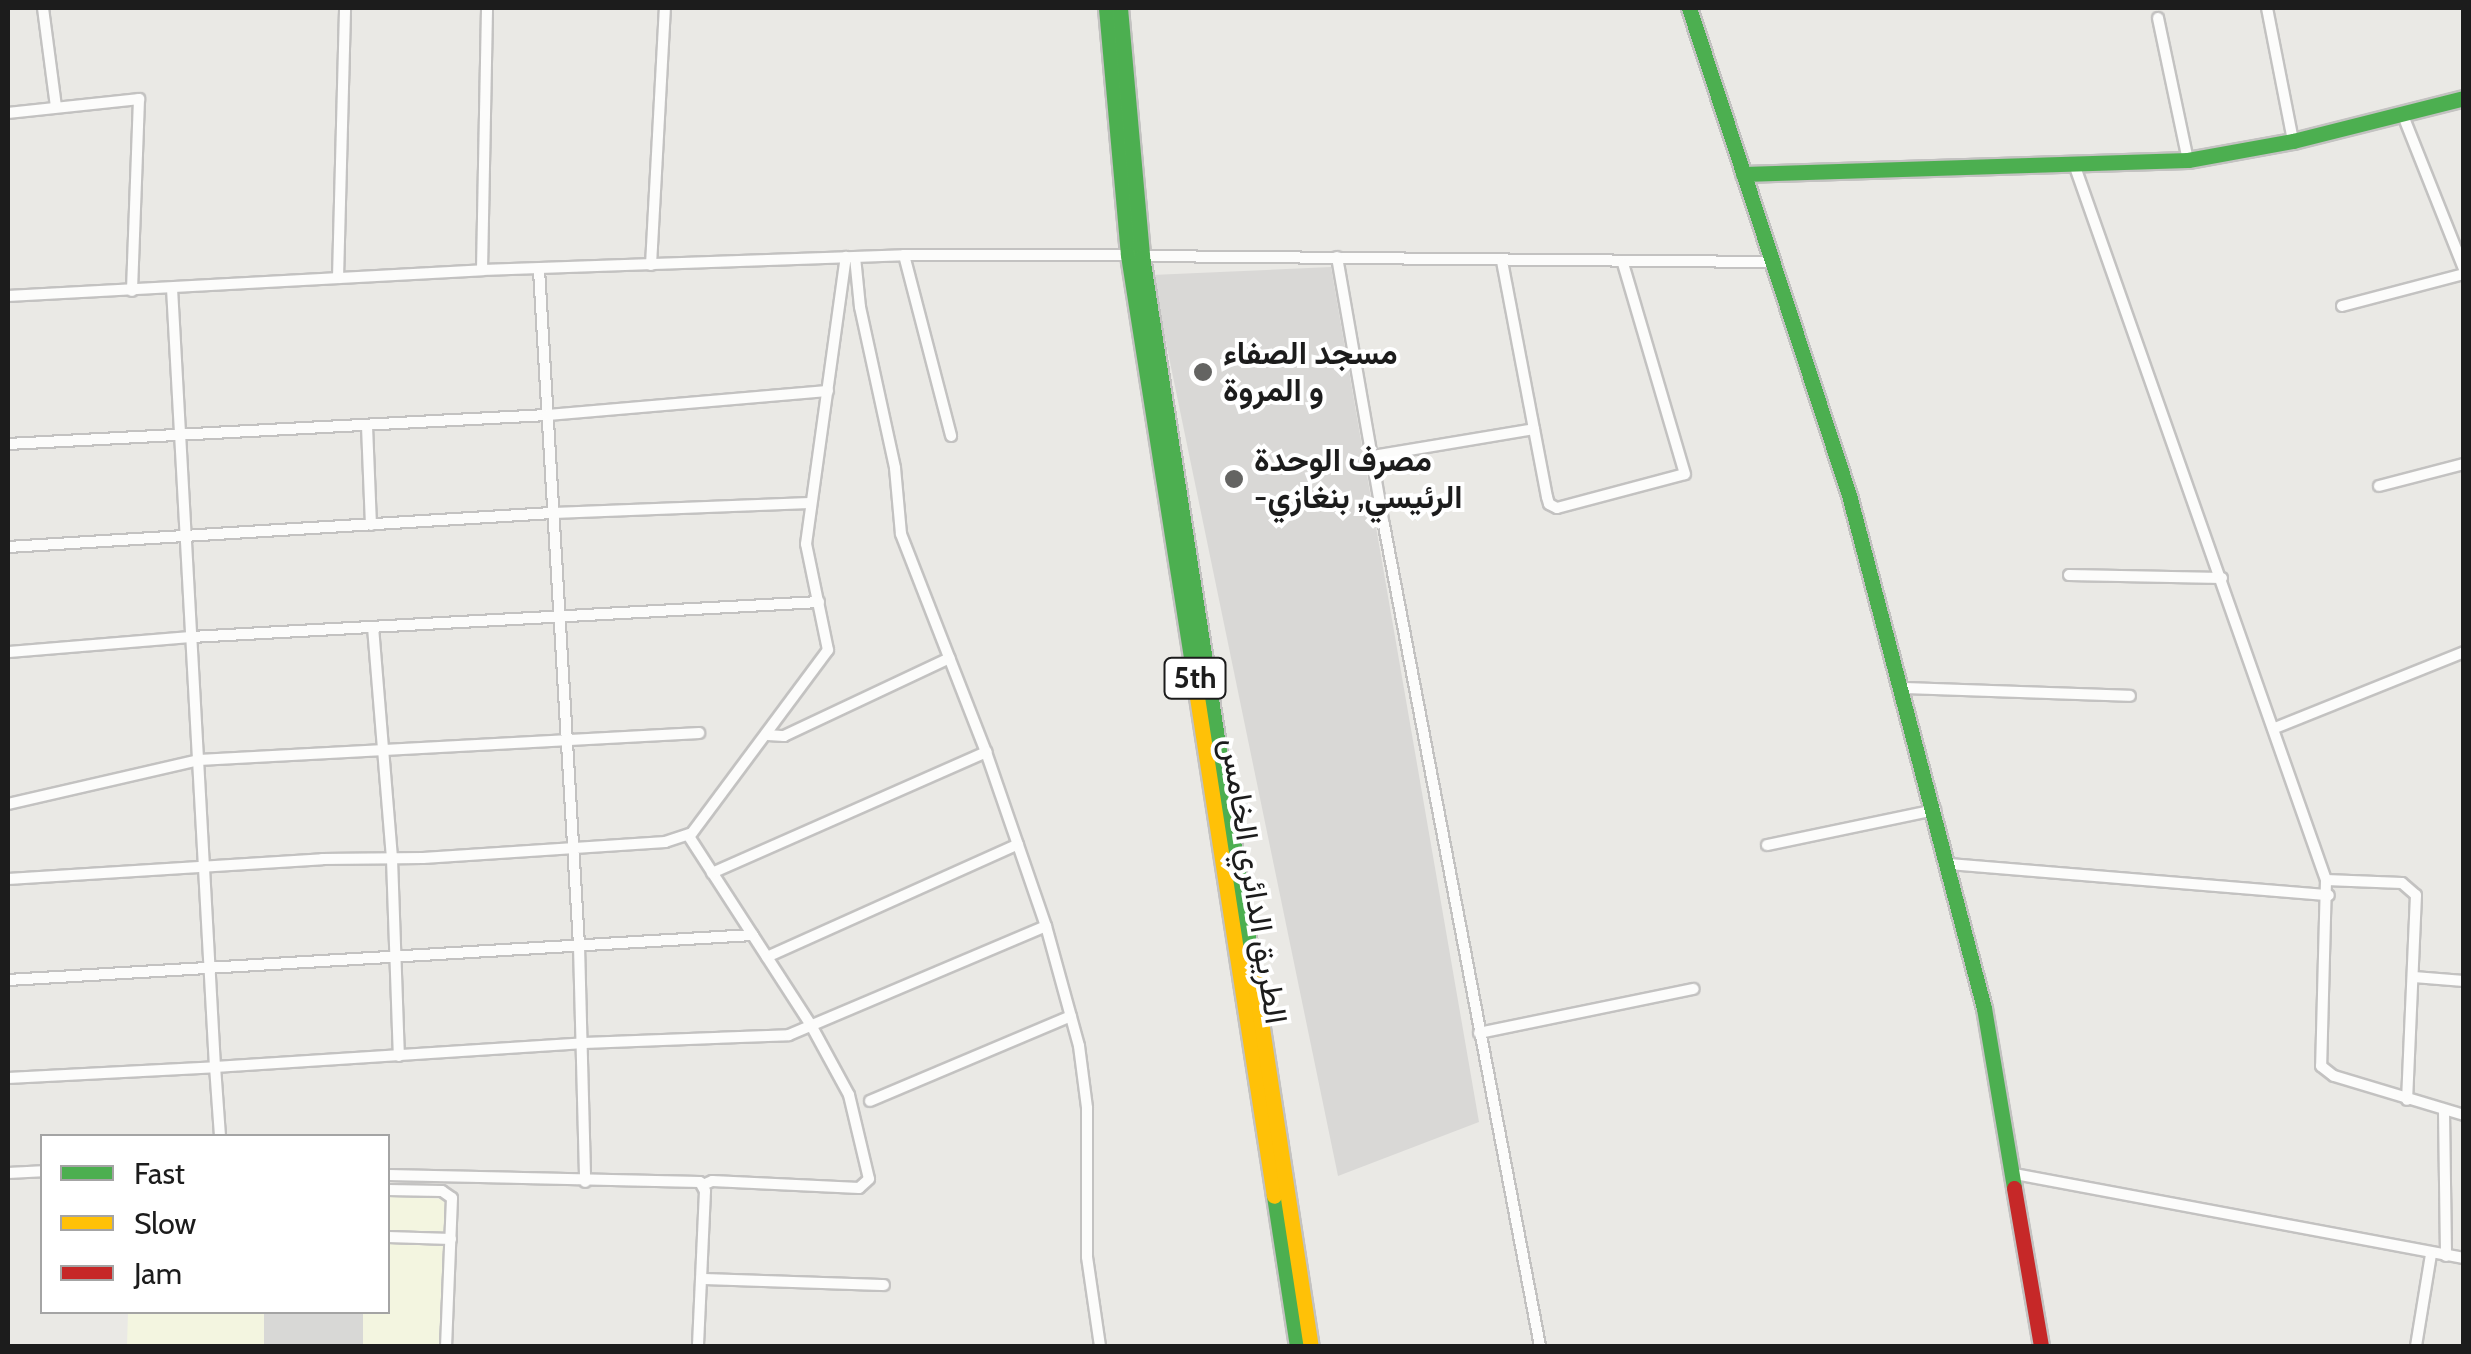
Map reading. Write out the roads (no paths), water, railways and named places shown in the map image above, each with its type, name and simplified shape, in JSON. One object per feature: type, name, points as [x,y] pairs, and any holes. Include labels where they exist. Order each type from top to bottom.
[{"type":"main road","name":"الطريق الدائري الخامس","points":[[1106,8],[1135,255],[1270,1124],[1311,1346]]},
{"type":"main road","name":"الطريق الدائري الخامس","points":[[1120,8],[1135,255]]},
{"type":"main road","points":[[1689,8],[1849,494],[1903,688],[1984,1008],[2041,1346]]},
{"type":"main road","points":[[1743,174],[2188,160],[2293,141],[2464,98]]},
{"type":"main road","name":"الطريق الدائري الخامس","points":[[1270,1124],[1297,1346]]},
{"type":"street","points":[[43,8],[56,107]]},
{"type":"street","points":[[338,278],[345,8]]},
{"type":"street","points":[[482,270],[487,8]]},
{"type":"street","points":[[650,265],[664,8]]},
{"type":"street","points":[[2267,8],[2293,141]]},
{"type":"street","points":[[2158,18],[2188,160]]},
{"type":"street","points":[[8,113],[136,96],[141,102],[132,291]]},
{"type":"street","points":[[2342,306],[2464,271],[2402,114]]},
{"type":"street","points":[[2074,164],[2326,880],[2329,895],[2321,1066],[2334,1076],[2464,1115]]},
{"type":"street","points":[[8,296],[482,270],[851,257],[1135,255],[1622,264],[1772,262]]},
{"type":"street","points":[[904,256],[952,436]]},
{"type":"street","points":[[8,880],[322,858],[392,859],[665,842],[688,835],[704,821],[826,654],[829,639],[806,544],[851,257]]},
{"type":"street","points":[[851,257],[895,468],[901,534],[986,752],[1046,926],[1071,1016],[1087,1108],[1086,1258],[1100,1346]]},
{"type":"street","points":[[1337,257],[1478,1033],[1540,1346]]},
{"type":"street","points":[[1502,261],[1547,497],[1549,504],[1558,508],[1685,474],[1622,264]]},
{"type":"street","points":[[539,270],[584,1043],[585,1182]]},
{"type":"street","points":[[172,288],[220,1134]]},
{"type":"street","points":[[8,444],[180,438],[547,415],[828,392]]},
{"type":"street","points":[[366,426],[372,525]]},
{"type":"street","points":[[1373,456],[1534,429]]},
{"type":"street","points":[[2378,486],[2464,464]]},
{"type":"street","points":[[8,547],[552,513],[811,503]]},
{"type":"street","points":[[2069,576],[2222,578]]},
{"type":"street","points":[[8,652],[191,637],[819,602]]},
{"type":"street","points":[[373,627],[392,859],[399,1056]]},
{"type":"street","points":[[2275,728],[2464,652]]},
{"type":"street","points":[[768,735],[784,736],[950,658]]},
{"type":"street","points":[[1903,688],[2130,696]]},
{"type":"street","points":[[8,804],[199,760],[567,737],[699,733]]},
{"type":"street","points":[[712,873],[986,752]]},
{"type":"street","points":[[1767,845],[1935,810]]},
{"type":"street","points":[[390,1176],[703,1185],[712,1181],[859,1188],[868,1182],[853,1104],[812,1027],[688,835]]},
{"type":"street","points":[[767,957],[1018,844]]},
{"type":"street","points":[[1949,864],[2329,895]]},
{"type":"street","points":[[2326,880],[2402,884],[2415,891],[2407,1100]]},
{"type":"street","points":[[8,1078],[584,1043],[780,1037],[812,1027],[1046,926]]},
{"type":"street","points":[[8,980],[753,936]]},
{"type":"street","points":[[2414,976],[2464,982]]},
{"type":"street","points":[[1478,1033],[1694,989]]},
{"type":"street","points":[[870,1100],[1071,1016]]},
{"type":"street","points":[[2444,1111],[2446,1256]]},
{"type":"street","points":[[8,1172],[40,1171]]},
{"type":"street","points":[[2015,1174],[2464,1258]]},
{"type":"street","points":[[698,1346],[703,1185]]},
{"type":"street","points":[[390,1190],[448,1193],[452,1202],[446,1346]]},
{"type":"street","points":[[390,1237],[451,1238]]},
{"type":"street","points":[[2416,1346],[2431,1254]]},
{"type":"street","points":[[702,1279],[884,1285]]},
{"type":"place","name":"مسجد الصفاء و المروة","points":[[1203,372]]},
{"type":"place","name":"مصرف الوحدة -الرئيسي, بنغازي","points":[[1234,479]]}]
